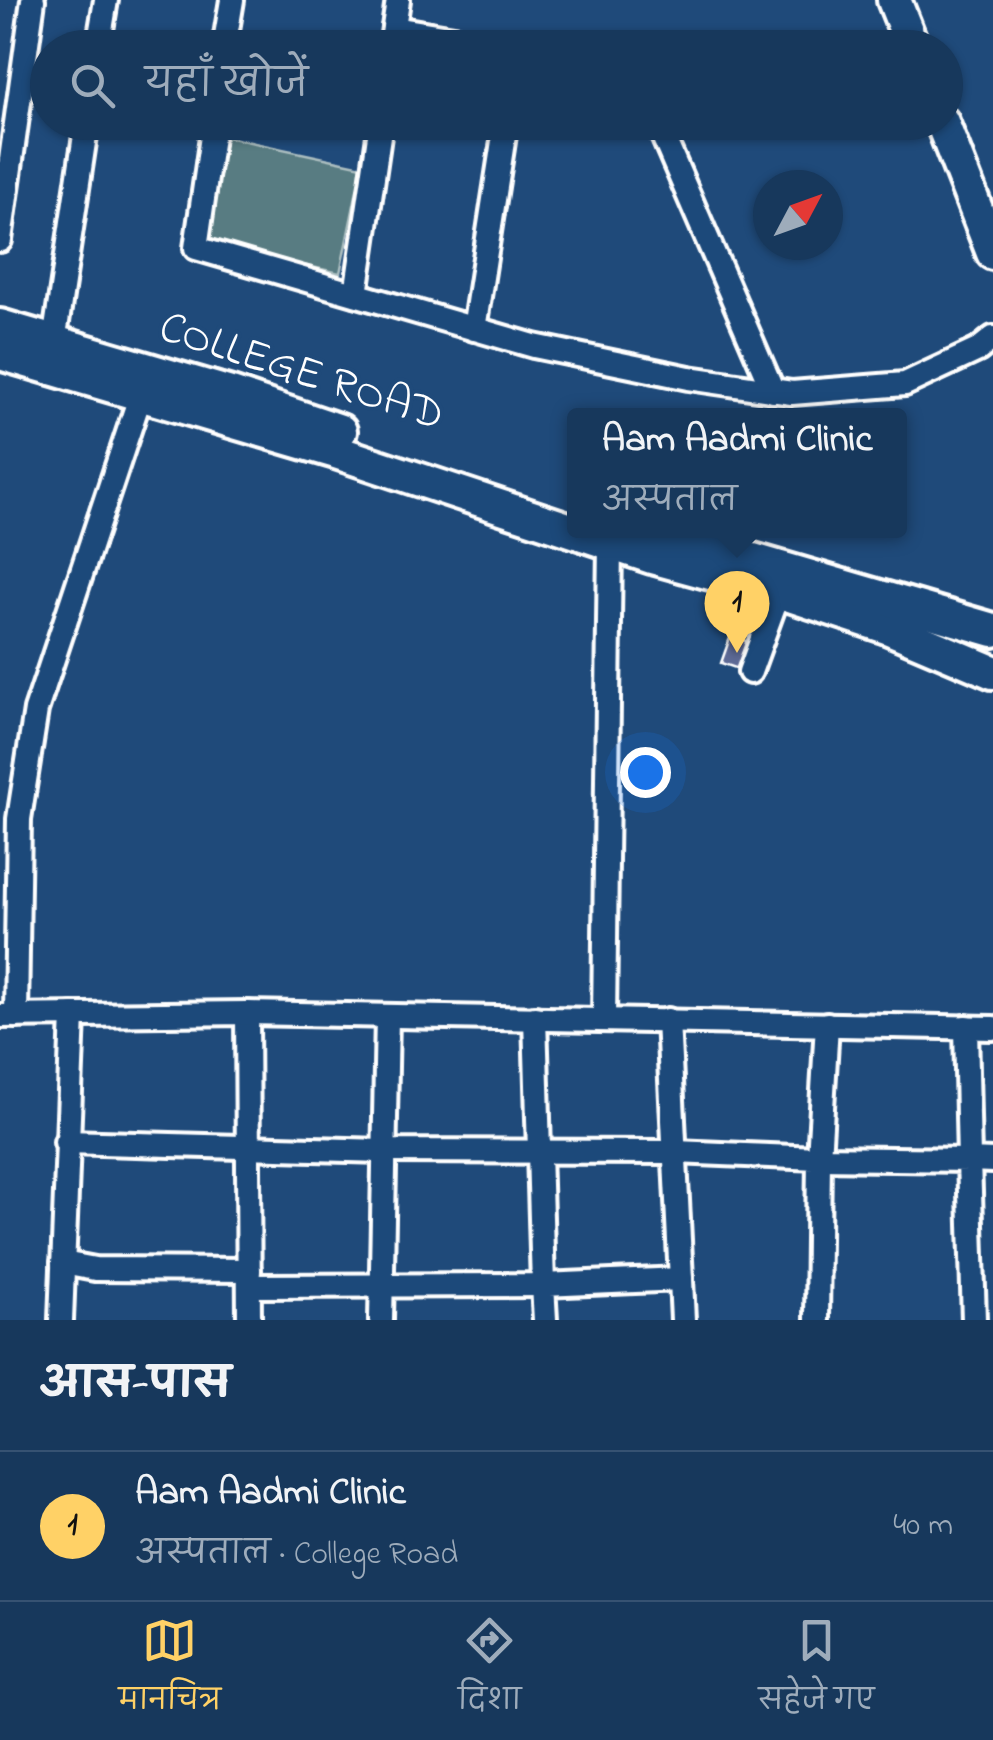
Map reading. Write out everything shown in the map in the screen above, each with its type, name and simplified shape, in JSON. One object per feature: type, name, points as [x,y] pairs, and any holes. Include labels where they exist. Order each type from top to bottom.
[{"type":"street","points":[[0,240],[33,0]]},
{"type":"street","points":[[101,30],[106,0]]},
{"type":"street","points":[[227,30],[232,0]]},
{"type":"street","points":[[394,30],[398,0]]},
{"type":"street","points":[[894,0],[906,30]]},
{"type":"street","points":[[54,342],[84,140]]},
{"type":"street","points":[[211,140],[196,248],[534,346],[689,378],[792,394],[905,384],[978,350],[993,338]]},
{"type":"street","points":[[356,294],[377,140]]},
{"type":"street","points":[[474,329],[503,140]]},
{"type":"street","points":[[665,140],[773,391]]},
{"type":"street","points":[[949,140],[993,253]]},
{"type":"street","name":"COLLEGE ROAD","points":[[1,352],[54,342],[231,394],[567,506]]},
{"type":"street","points":[[1,352],[336,452],[567,529]]},
{"type":"street","points":[[141,394],[36,710],[19,819],[8,1016],[248,1013],[993,1028]]},
{"type":"street","points":[[595,538],[887,627],[993,672]]},
{"type":"street","points":[[677,538],[993,630]]},
{"type":"street","points":[[604,1019],[610,543]]},
{"type":"street","points":[[750,672],[779,592]]},
{"type":"street","points":[[248,1013],[249,1320]]},
{"type":"street","points":[[60,1320],[73,1015]]},
{"type":"street","points":[[382,1320],[387,1016]]},
{"type":"street","points":[[536,1018],[544,1320]]},
{"type":"street","points":[[668,1020],[682,1320]]},
{"type":"street","points":[[817,1320],[819,1158],[828,1024]]},
{"type":"street","points":[[966,1028],[981,1160],[983,1286],[974,1320]]},
{"type":"street","points":[[66,1142],[981,1160]]},
{"type":"street","points":[[62,1263],[95,1269],[382,1286],[680,1279]]},
{"type":"green space","points":[[221,140],[241,140],[362,166],[340,273],[206,244]]},
{"type":"building","points":[[731,635],[753,644],[744,671],[721,663]]},
{"type":"place","name":"Aam Aadmi Clinic","points":[[737,653]]}]
